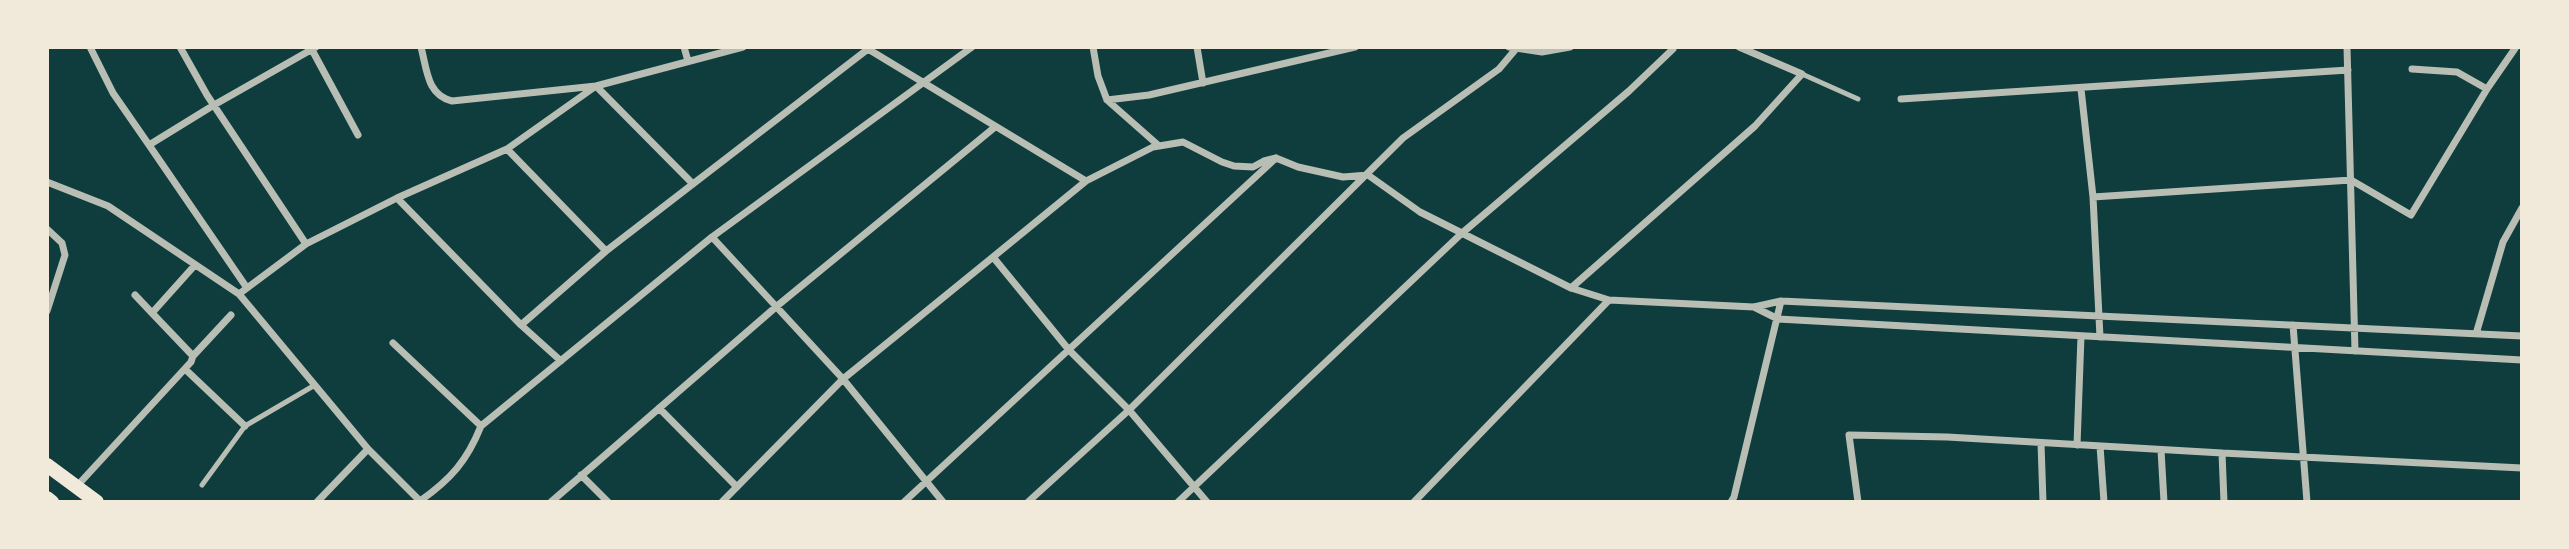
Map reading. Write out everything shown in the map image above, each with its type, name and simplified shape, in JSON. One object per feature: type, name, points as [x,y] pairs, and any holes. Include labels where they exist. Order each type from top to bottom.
[{"type":"main road","points":[[47,465],[97,502]]},
{"type":"main road","points":[[47,498],[52,502]]},
{"type":"street","points":[[90,47],[113,93],[247,288]]},
{"type":"street","points":[[180,47],[214,105],[306,244]]},
{"type":"street","points":[[421,47],[432,89],[441,99],[452,102],[596,86],[743,47]]},
{"type":"street","points":[[684,47],[688,61]]},
{"type":"street","points":[[47,182],[108,206],[239,294],[368,449],[420,501],[442,486],[457,469],[471,451],[481,426],[712,237],[972,47]]},
{"type":"street","points":[[1093,47],[1098,76],[1107,100],[1158,145]]},
{"type":"street","points":[[1197,47],[1203,83]]},
{"type":"street","points":[[1107,100],[1149,95],[1355,47]]},
{"type":"street","points":[[1028,502],[1129,410],[1403,138],[1499,69],[1512,48],[1542,52],[1570,47]]},
{"type":"street","points":[[1571,288],[1755,127],[1802,74],[1739,47]]},
{"type":"street","points":[[2347,47],[2356,351]]},
{"type":"street","points":[[2093,197],[2351,180],[2411,215],[2487,89],[2516,47]]},
{"type":"street","points":[[149,145],[313,48],[358,135]]},
{"type":"street","points":[[1178,502],[1461,233],[1629,90],[1674,48]]},
{"type":"street","points":[[521,325],[606,251],[868,49],[1086,181]]},
{"type":"street","points":[[2412,69],[2457,72],[2487,89]]},
{"type":"street","points":[[1901,99],[2348,70]]},
{"type":"street","points":[[239,294],[306,244],[397,198],[507,149],[596,86]]},
{"type":"street","points":[[596,86],[693,184]]},
{"type":"street","points":[[2081,89],[2093,197],[2100,337]]},
{"type":"street","points":[[551,502],[777,306],[995,127]]},
{"type":"street","points":[[722,502],[843,379],[1086,181],[1158,145],[1183,142],[1234,166],[1253,167],[1276,158],[1298,167],[1343,177],[1368,175],[1409,205],[1461,233],[1571,288],[1609,300],[1754,307],[1781,301],[2522,336]]},
{"type":"street","points":[[507,149],[606,251]]},
{"type":"street","points":[[904,502],[1276,158]]},
{"type":"street","points":[[397,198],[521,325],[561,361]]},
{"type":"street","points":[[2476,334],[2503,242],[2522,208]]},
{"type":"street","points":[[47,229],[62,243],[65,255],[47,311]]},
{"type":"street","points":[[712,237],[843,379],[943,502]]},
{"type":"street","points":[[993,257],[1069,350],[1129,410],[1207,502]]},
{"type":"street","points":[[152,313],[195,265]]},
{"type":"street","points":[[135,295],[193,356]]},
{"type":"street","points":[[1414,502],[1609,300]]},
{"type":"street","points":[[1731,502],[1781,301]]},
{"type":"street","points":[[1754,307],[1778,319],[2522,360]]},
{"type":"street","points":[[77,486],[231,315]]},
{"type":"street","points":[[2293,325],[2307,502]]},
{"type":"street","points":[[2077,445],[2081,336]]},
{"type":"street","points":[[393,344],[481,426]]},
{"type":"street","points":[[185,369],[245,426]]},
{"type":"street","points":[[659,408],[737,487]]},
{"type":"street","points":[[1858,502],[1849,435],[2522,468]]},
{"type":"street","points":[[2041,443],[2043,502]]},
{"type":"street","points":[[2100,446],[2104,502]]},
{"type":"street","points":[[317,502],[368,449]]},
{"type":"street","points":[[2161,450],[2164,502]]},
{"type":"street","points":[[2222,453],[2224,502]]},
{"type":"street","points":[[582,475],[608,502]]},
{"type":"lane","points":[[1802,74],[1858,99]]},
{"type":"lane","points":[[202,485],[245,426],[314,385]]}]
